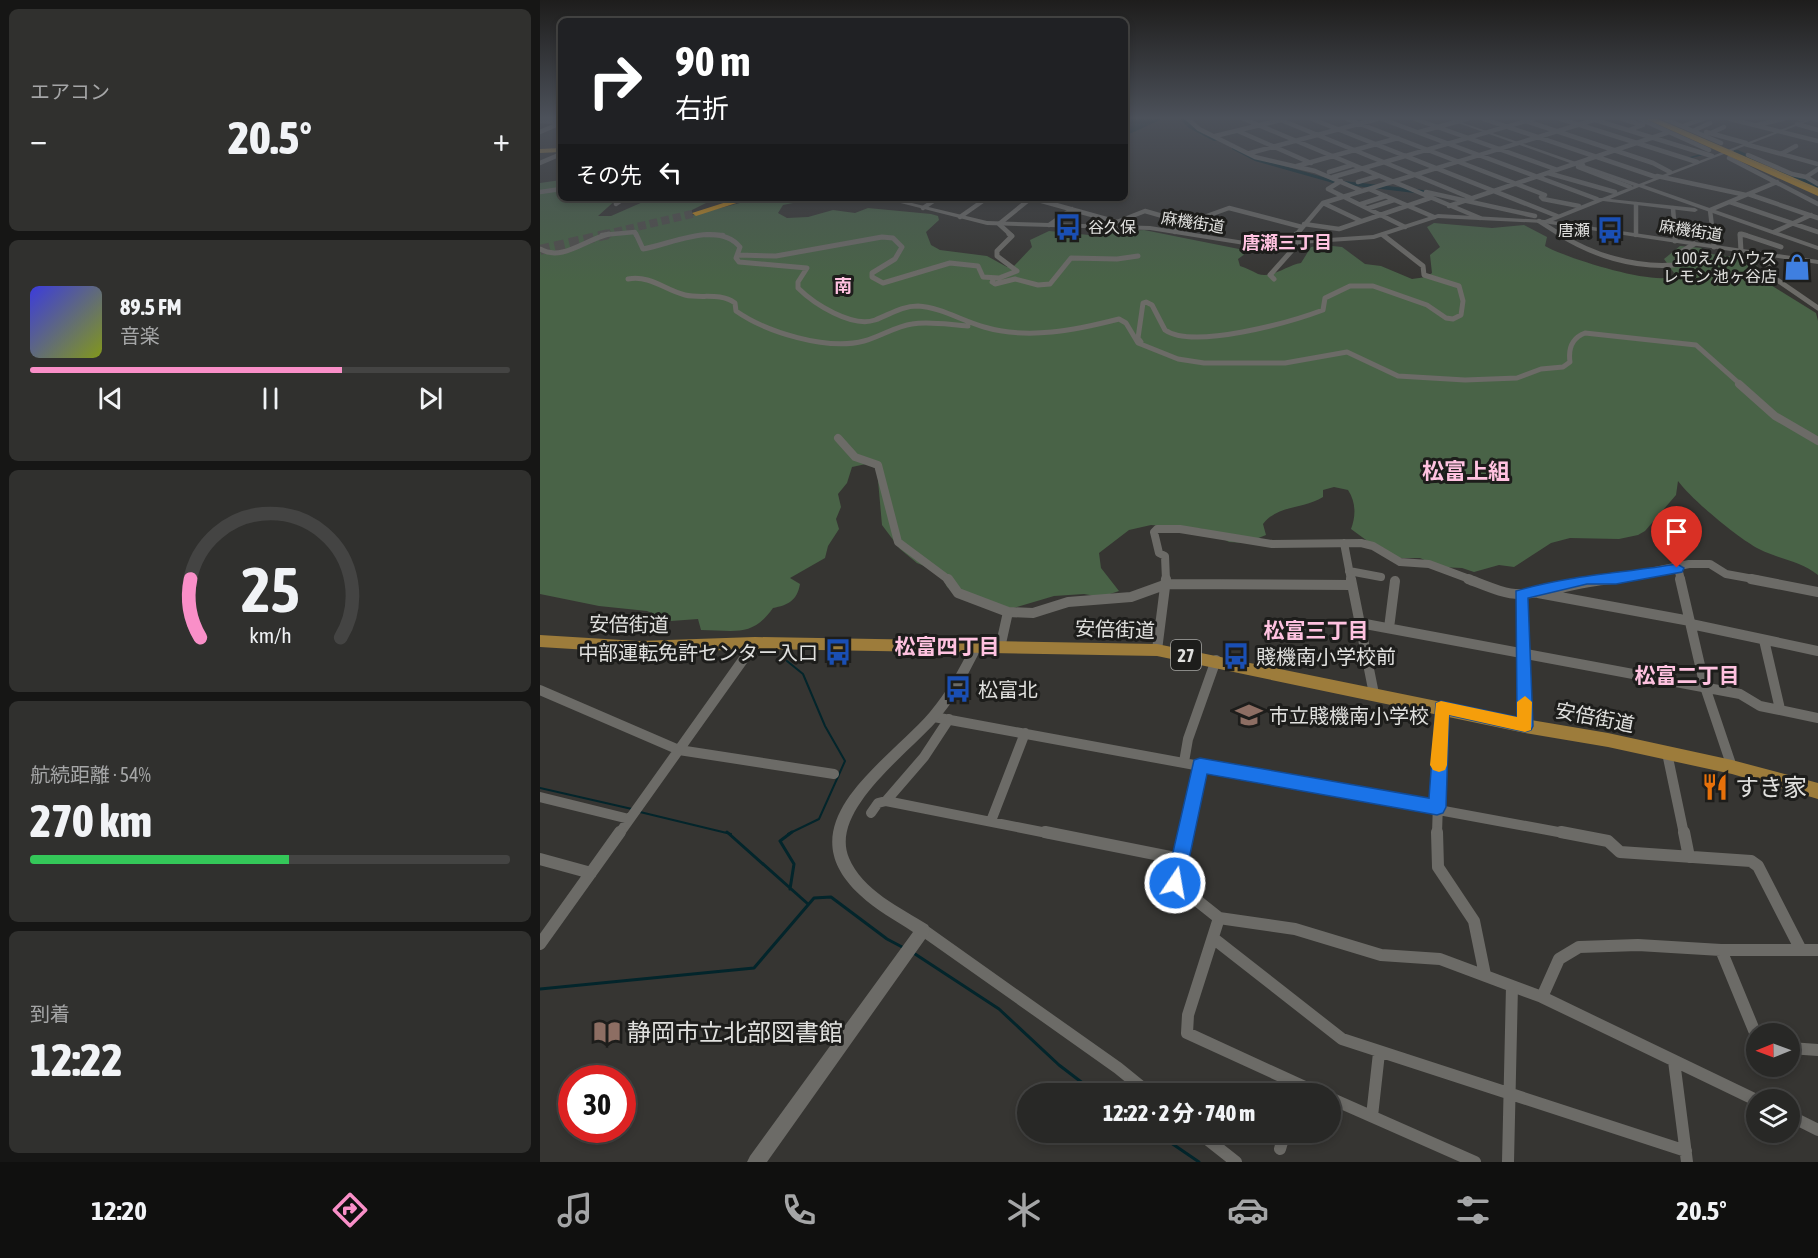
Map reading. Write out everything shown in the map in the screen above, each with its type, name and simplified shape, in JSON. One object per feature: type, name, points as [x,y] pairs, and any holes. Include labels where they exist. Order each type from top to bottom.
[{"type":"highway","points":[[1772,173],[1817,193]]},
{"type":"highway","points":[[1774,173],[1817,193]]},
{"type":"highway","points":[[1778,173],[1817,193]]},
{"type":"highway","points":[[1779,173],[1817,193]]},
{"type":"highway","points":[[696,212],[735,201]]},
{"type":"main road","name":"安倍街道","points":[[540,642],[638,647],[755,643],[975,649],[1157,650],[1216,660],[1525,726],[1667,753],[1732,767],[1818,791]]},
{"type":"street","points":[[1320,173],[1338,178]]},
{"type":"street","points":[[1332,173],[1362,191]]},
{"type":"street","points":[[1351,173],[1338,178],[1328,189],[1405,226]]},
{"type":"street","points":[[1372,173],[1480,218]]},
{"type":"street","points":[[1411,173],[1471,198]]},
{"type":"street","points":[[1274,279],[1270,275],[1292,251],[1296,243],[1295,236],[1323,204],[1421,173]]},
{"type":"street","points":[[1449,173],[1557,216]]},
{"type":"street","points":[[1458,177],[1470,173]]},
{"type":"street","points":[[1488,173],[1545,195],[1541,197],[1543,199],[1579,206]]},
{"type":"street","points":[[1528,173],[1597,199],[1710,210],[1778,182]]},
{"type":"street","points":[[1448,206],[1544,173]]},
{"type":"street","points":[[1552,173],[1615,192]]},
{"type":"street","points":[[1602,173],[1633,186],[1818,248]]},
{"type":"street","points":[[1645,173],[1747,195],[1818,218]]},
{"type":"street","points":[[1539,219],[1557,216],[1667,173]]},
{"type":"street","points":[[1769,173],[1778,182],[1818,204]]},
{"type":"street","points":[[1790,173],[1806,177],[1818,184]]},
{"type":"street","points":[[1806,177],[1812,173]]},
{"type":"street","points":[[1358,182],[1378,176]]},
{"type":"street","points":[[540,192],[558,189]]},
{"type":"street","points":[[1369,189],[1436,217],[1437,205],[1441,203]]},
{"type":"street","points":[[1411,190],[1539,219],[1583,249],[1651,267],[1674,265],[1675,258],[1683,249],[1694,244]]},
{"type":"street","points":[[1797,192],[1817,193]]},
{"type":"street","points":[[1361,204],[1386,196]]},
{"type":"street","points":[[1175,232],[1187,223],[1228,208],[1303,225],[1339,229],[1430,198]]},
{"type":"street","points":[[1369,208],[1394,200]]},
{"type":"street","points":[[616,204],[620,201]]},
{"type":"street","name":"麻機街道","points":[[896,201],[999,224],[1116,224],[1245,244],[1296,243],[1383,235],[1436,217],[1539,219],[1818,262]]},
{"type":"street","points":[[923,208],[934,201]]},
{"type":"street","points":[[960,217],[983,201]]},
{"type":"street","points":[[738,255],[786,257],[818,246],[882,237],[893,238],[902,247],[895,259],[872,273],[872,277],[883,283],[958,262],[975,264],[982,271],[983,277],[994,278],[1017,271],[996,254],[1012,237],[999,224],[1027,201]]},
{"type":"street","points":[[1042,201],[1116,224],[1145,212],[1187,223]]},
{"type":"street","points":[[1730,202],[1818,232]]},
{"type":"street","points":[[1323,204],[1361,221]]},
{"type":"street","points":[[1636,204],[1636,235]]},
{"type":"street","points":[[1673,208],[1675,241]]},
{"type":"street","points":[[1049,225],[1072,209]]},
{"type":"street","points":[[1710,210],[1714,247]]},
{"type":"street","points":[[1774,232],[1818,212]]},
{"type":"street","points":[[540,249],[551,254],[564,253],[576,245],[599,237],[631,231],[638,234],[643,249],[697,235],[728,236],[738,242],[741,247],[738,255],[739,262],[807,268],[798,282],[798,288],[809,299],[840,316],[873,321],[900,308],[920,306],[986,328]]},
{"type":"street","points":[[1742,251],[1740,233],[1781,248]]},
{"type":"street","points":[[1145,347],[1138,338],[1143,303],[1146,302],[1152,305],[1161,326],[1169,333],[1182,336],[1236,332],[1310,315],[1323,310],[1325,297],[1357,286],[1383,288],[1427,305],[1446,318],[1453,319],[1461,315],[1464,299],[1458,285],[1447,279],[1424,275],[1423,266],[1383,235]]},
{"type":"street","points":[[1787,237],[1773,256],[1763,259],[1770,268],[1767,273],[1818,308]]},
{"type":"street","points":[[994,278],[992,282],[995,284],[1015,279],[1043,285],[1053,282],[1071,258],[1117,259],[1138,256]]},
{"type":"street","points":[[628,279],[645,276],[687,295],[729,298],[735,303],[736,311],[744,317],[783,336],[842,343],[872,339],[912,324],[962,324],[1017,332],[1069,332],[1085,330],[1119,319],[1126,323],[1134,338],[1145,347],[1178,359],[1204,363],[1285,363],[1347,352],[1398,376],[1466,380],[1517,378],[1541,369],[1563,367],[1570,362],[1569,350],[1574,339],[1585,333],[1682,342],[1696,345],[1775,416],[1818,441]]},
{"type":"street","points":[[838,438],[855,457],[878,465],[898,542],[949,580],[958,593],[1008,612],[1033,613],[1068,602],[1131,597],[1167,584],[1352,585]]},
{"type":"street","points":[[1157,650],[1164,620],[1167,584],[1165,556],[1159,553],[1154,532],[1157,529],[1180,528],[1272,544],[1344,543],[1373,546],[1400,562],[1429,564],[1491,588],[1521,594],[1587,580],[1616,579],[1689,564],[1710,564],[1726,574],[1818,592]]},
{"type":"street","points":[[1344,543],[1374,694]]},
{"type":"street","points":[[1677,568],[1705,687],[1732,767]]},
{"type":"street","points":[[1349,571],[1381,577]]},
{"type":"street","points":[[1389,628],[1395,581]]},
{"type":"street","points":[[1531,592],[1691,622],[1818,651]]},
{"type":"street","points":[[1521,594],[1525,726]]},
{"type":"street","points":[[1000,648],[1008,612]]},
{"type":"street","points":[[1360,623],[1740,694],[1760,706],[1818,718]]},
{"type":"street","points":[[1764,640],[1780,709]]},
{"type":"street","points":[[540,944],[544,931],[591,873],[755,643]]},
{"type":"street","points":[[975,649],[955,688],[934,717],[847,810],[842,822],[838,848],[841,859],[863,890],[1080,1040],[1136,1083]]},
{"type":"street","points":[[1184,762],[1188,739],[1216,660]]},
{"type":"street","points":[[540,690],[679,750],[834,774]]},
{"type":"street","points":[[1441,707],[1437,807],[1438,867],[1474,921],[1485,975]]},
{"type":"street","points":[[934,717],[1437,807],[1608,841],[1620,852],[1751,861],[1758,866],[1801,950]]},
{"type":"street","points":[[886,801],[924,757],[949,719]]},
{"type":"street","points":[[991,821],[1025,733]]},
{"type":"street","points":[[1667,753],[1689,857]]},
{"type":"street","points":[[1200,765],[1175,883],[1219,918],[1295,929],[1381,955],[1440,959],[1542,997],[1746,1095]]},
{"type":"street","points":[[540,797],[629,819]]},
{"type":"street","points":[[871,813],[878,803],[886,801],[1180,859]]},
{"type":"street","points":[[540,860],[591,873]]},
{"type":"street","points":[[1219,918],[1188,1015],[1187,1033],[1285,1083]]},
{"type":"street","points":[[756,1162],[922,930]]},
{"type":"street","points":[[1213,938],[1342,1039],[1687,1157],[1674,1060]]},
{"type":"street","points":[[1542,997],[1559,959],[1579,947],[1638,945],[1721,950],[1818,951]]},
{"type":"street","points":[[1721,950],[1751,1023]]},
{"type":"street","points":[[1508,1162],[1512,986]]},
{"type":"street","points":[[1800,1049],[1818,1050]]},
{"type":"street","points":[[1372,1116],[1379,1053]]},
{"type":"street","points":[[1341,1103],[1475,1162]]},
{"type":"street","points":[[1800,1121],[1818,1130]]},
{"type":"street","points":[[1212,1143],[1236,1162]]},
{"type":"street","points":[[1280,1149],[1282,1143]]},
{"type":"green space","points":[[558,180],[558,201],[615,201],[598,216],[611,216],[645,201],[710,201],[690,211],[690,216],[748,201],[803,201],[783,205],[778,213],[787,218],[808,217],[833,210],[855,213],[868,208],[931,214],[938,216],[939,220],[926,232],[931,245],[940,250],[987,256],[1007,267],[1014,266],[1032,247],[1030,240],[1049,231],[1099,236],[1101,233],[1144,230],[1249,251],[1238,259],[1240,266],[1263,275],[1269,275],[1301,263],[1311,247],[1323,245],[1342,247],[1365,264],[1381,266],[1412,279],[1426,277],[1432,273],[1430,255],[1440,247],[1427,227],[1434,223],[1492,228],[1524,225],[1547,237],[1545,246],[1556,251],[1608,269],[1645,277],[1671,277],[1674,273],[1664,259],[1680,246],[1702,248],[1704,253],[1750,259],[1758,267],[1755,272],[1761,279],[1816,313],[1818,321],[1818,575],[1804,566],[1750,544],[1704,508],[1678,481],[1676,495],[1645,531],[1638,535],[1619,539],[1570,538],[1551,543],[1514,567],[1499,565],[1474,572],[1462,568],[1440,567],[1420,558],[1399,558],[1377,548],[1351,529],[1354,519],[1353,499],[1348,490],[1334,487],[1323,490],[1323,497],[1316,501],[1276,513],[1263,524],[1266,535],[1246,543],[1229,542],[1204,529],[1151,525],[1129,530],[1099,553],[1101,568],[1119,591],[1101,597],[1084,594],[1054,596],[1010,609],[971,603],[947,587],[941,573],[917,563],[900,549],[882,525],[877,469],[866,464],[852,467],[847,483],[838,494],[841,507],[836,519],[839,529],[828,546],[825,558],[790,578],[800,584],[794,598],[787,604],[773,608],[765,618],[750,628],[733,631],[701,630],[698,619],[671,621],[647,611],[599,606],[540,594],[540,183]]},
{"type":"waterway","points":[[1305,173],[1333,181]]},
{"type":"waterway","points":[[1786,173],[1818,186]]},
{"type":"waterway","points":[[1347,183],[1423,192]]},
{"type":"waterway","points":[[787,661],[803,674],[825,726],[845,761],[819,819],[792,832]]},
{"type":"waterway","points":[[540,788],[632,809]]},
{"type":"waterway","points":[[640,812],[729,833]]},
{"type":"waterway","points":[[788,834],[792,832]]},
{"type":"waterway","points":[[790,888],[794,864],[780,841],[792,832]]},
{"type":"waterway","points":[[729,833],[790,888]]},
{"type":"waterway","points":[[790,888],[808,904]]},
{"type":"waterway","points":[[540,989],[754,968],[814,898],[831,897],[887,939],[904,948]]},
{"type":"waterway","points":[[912,952],[999,1009],[1059,1065],[1083,1083]]},
{"type":"waterway","points":[[1171,1143],[1199,1162]]},
{"type":"tunnel","points":[[603,235],[696,213]]},
{"type":"tunnel","points":[[540,250],[609,234]]},
{"type":"slow traffic","points":[[1439,765],[1441,707],[1525,726],[1525,702]]},
{"type":"place","name":"谷久保","points":[[1068,227]]},
{"type":"place","name":"唐瀬","points":[[1610,230]]},
{"type":"place","name":"100えんハウス レモン 池ヶ谷店","points":[[1797,267]]},
{"type":"place","name":"中部運転免許センター入口","points":[[838,652]]},
{"type":"place","name":"賤機南小学校前","points":[[1236,656]]},
{"type":"place","name":"松富北","points":[[958,689]]},
{"type":"place","name":"市立賤機南小学校","points":[[1249,715]]},
{"type":"place","name":"すき家","points":[[1715,787]]},
{"type":"place","name":"静岡市立北部図書館","points":[[607,1032]]},
{"type":"district","name":"唐瀬三丁目","points":[[1287,242]]},
{"type":"district","name":"南","points":[[843,285]]},
{"type":"district","name":"松富上組","points":[[1466,471]]},
{"type":"district","name":"松富三丁目","points":[[1316,630]]},
{"type":"district","name":"松富四丁目","points":[[947,646]]},
{"type":"district","name":"松富二丁目","points":[[1687,675]]},
{"type":"route","points":[[1175,883],[1200,765],[1437,807],[1441,707],[1525,726],[1521,594],[1587,580],[1616,579],[1677,568]]}]
